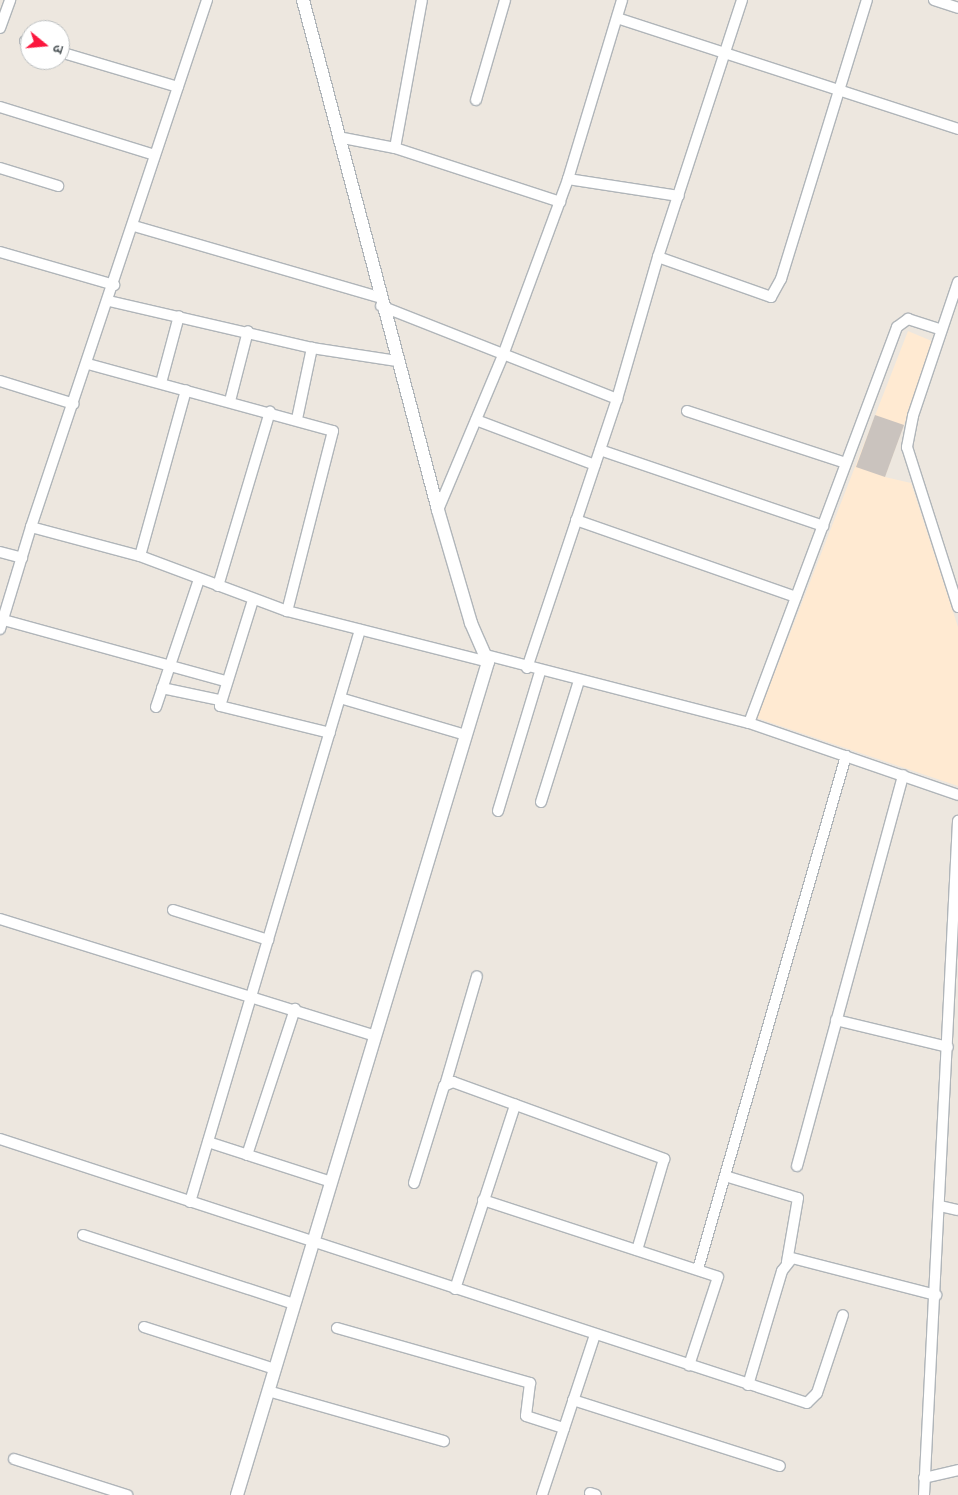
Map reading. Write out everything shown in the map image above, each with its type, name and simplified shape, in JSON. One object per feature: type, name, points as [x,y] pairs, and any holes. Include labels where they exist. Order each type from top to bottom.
[{"type":"street","points":[[0,28],[10,0]]},
{"type":"street","points":[[207,0],[155,155],[134,226],[31,527],[1,622],[225,681]]},
{"type":"street","points":[[237,1495],[466,735],[487,659],[477,641],[438,510],[380,301],[302,0]]},
{"type":"street","points":[[395,148],[422,0]]},
{"type":"street","points":[[476,100],[505,0]]},
{"type":"street","points":[[438,510],[504,355],[560,202],[622,0]]},
{"type":"street","points":[[527,668],[617,399],[658,257],[727,54],[742,0]]},
{"type":"street","points":[[658,257],[771,297],[781,279],[867,0]]},
{"type":"street","points":[[934,0],[958,8]]},
{"type":"street","points":[[617,18],[727,54],[841,88],[958,129]]},
{"type":"street","points":[[70,55],[178,87]]},
{"type":"street","points":[[0,107],[155,155]]},
{"type":"street","points":[[338,137],[395,148],[560,202]]},
{"type":"street","points":[[0,168],[58,186]]},
{"type":"street","points":[[568,179],[679,196]]},
{"type":"street","points":[[134,226],[380,301],[504,355],[617,399]]},
{"type":"street","points":[[0,252],[114,286]]},
{"type":"street","points":[[958,282],[941,330],[907,447],[958,606]]},
{"type":"street","points":[[109,301],[248,331],[312,348],[397,361]]},
{"type":"street","points":[[161,383],[179,316]]},
{"type":"street","points":[[749,723],[901,320],[941,330]]},
{"type":"street","points":[[230,402],[248,331]]},
{"type":"street","points":[[297,419],[312,348]]},
{"type":"street","points":[[88,364],[328,427],[334,439],[287,611]]},
{"type":"street","points":[[1,384],[74,404]]},
{"type":"street","points":[[140,556],[186,390]]},
{"type":"street","points":[[687,411],[846,463]]},
{"type":"street","points":[[218,586],[270,412]]},
{"type":"street","points":[[476,420],[595,465]]},
{"type":"street","points":[[600,450],[822,526]]},
{"type":"street","points":[[576,520],[796,597]]},
{"type":"street","points":[[31,527],[140,556],[253,600],[287,611],[749,723],[958,795]]},
{"type":"street","points":[[0,552],[22,558]]},
{"type":"street","points":[[156,707],[199,579]]},
{"type":"street","points":[[253,600],[219,700],[220,706],[231,711],[330,734]]},
{"type":"street","points":[[190,1202],[360,630]]},
{"type":"street","points":[[498,811],[540,672]]},
{"type":"street","points":[[541,802],[579,681]]},
{"type":"street","points":[[162,688],[219,700]]},
{"type":"street","points":[[340,698],[466,735]]},
{"type":"street","points":[[698,1270],[846,756]]},
{"type":"street","points":[[797,1166],[903,775]]},
{"type":"street","points":[[924,1495],[948,1047],[953,1026],[958,821]]},
{"type":"street","points":[[173,910],[268,940]]},
{"type":"street","points":[[0,919],[252,994],[375,1036]]},
{"type":"street","points":[[414,1183],[477,976]]},
{"type":"street","points":[[247,1155],[295,1009]]},
{"type":"street","points":[[836,1020],[948,1047]]},
{"type":"street","points":[[446,1082],[664,1159],[637,1250]]},
{"type":"street","points":[[455,1289],[515,1105]]},
{"type":"street","points":[[0,1139],[748,1385],[811,1403],[843,1315]]},
{"type":"street","points":[[208,1142],[331,1182]]},
{"type":"street","points":[[725,1176],[798,1198],[787,1262],[748,1385]]},
{"type":"street","points":[[483,1200],[698,1270],[719,1281],[689,1365]]},
{"type":"street","points":[[940,1206],[958,1210]]},
{"type":"street","points":[[83,1234],[294,1304]]},
{"type":"street","points":[[787,1262],[799,1258],[936,1295]]},
{"type":"street","points":[[144,1327],[275,1369]]},
{"type":"street","points":[[337,1328],[530,1383],[526,1416],[564,1428]]},
{"type":"street","points":[[542,1495],[595,1335]]},
{"type":"street","points":[[268,1391],[444,1441]]},
{"type":"street","points":[[573,1400],[780,1466]]},
{"type":"street","points":[[14,1459],[128,1495]]},
{"type":"street","points":[[924,1478],[958,1470]]},
{"type":"shaded area","points":[[908,331],[934,342],[885,477],[911,483],[958,627],[958,786],[757,718]]},
{"type":"building","points":[[875,415],[904,425],[885,477],[856,467]]}]
